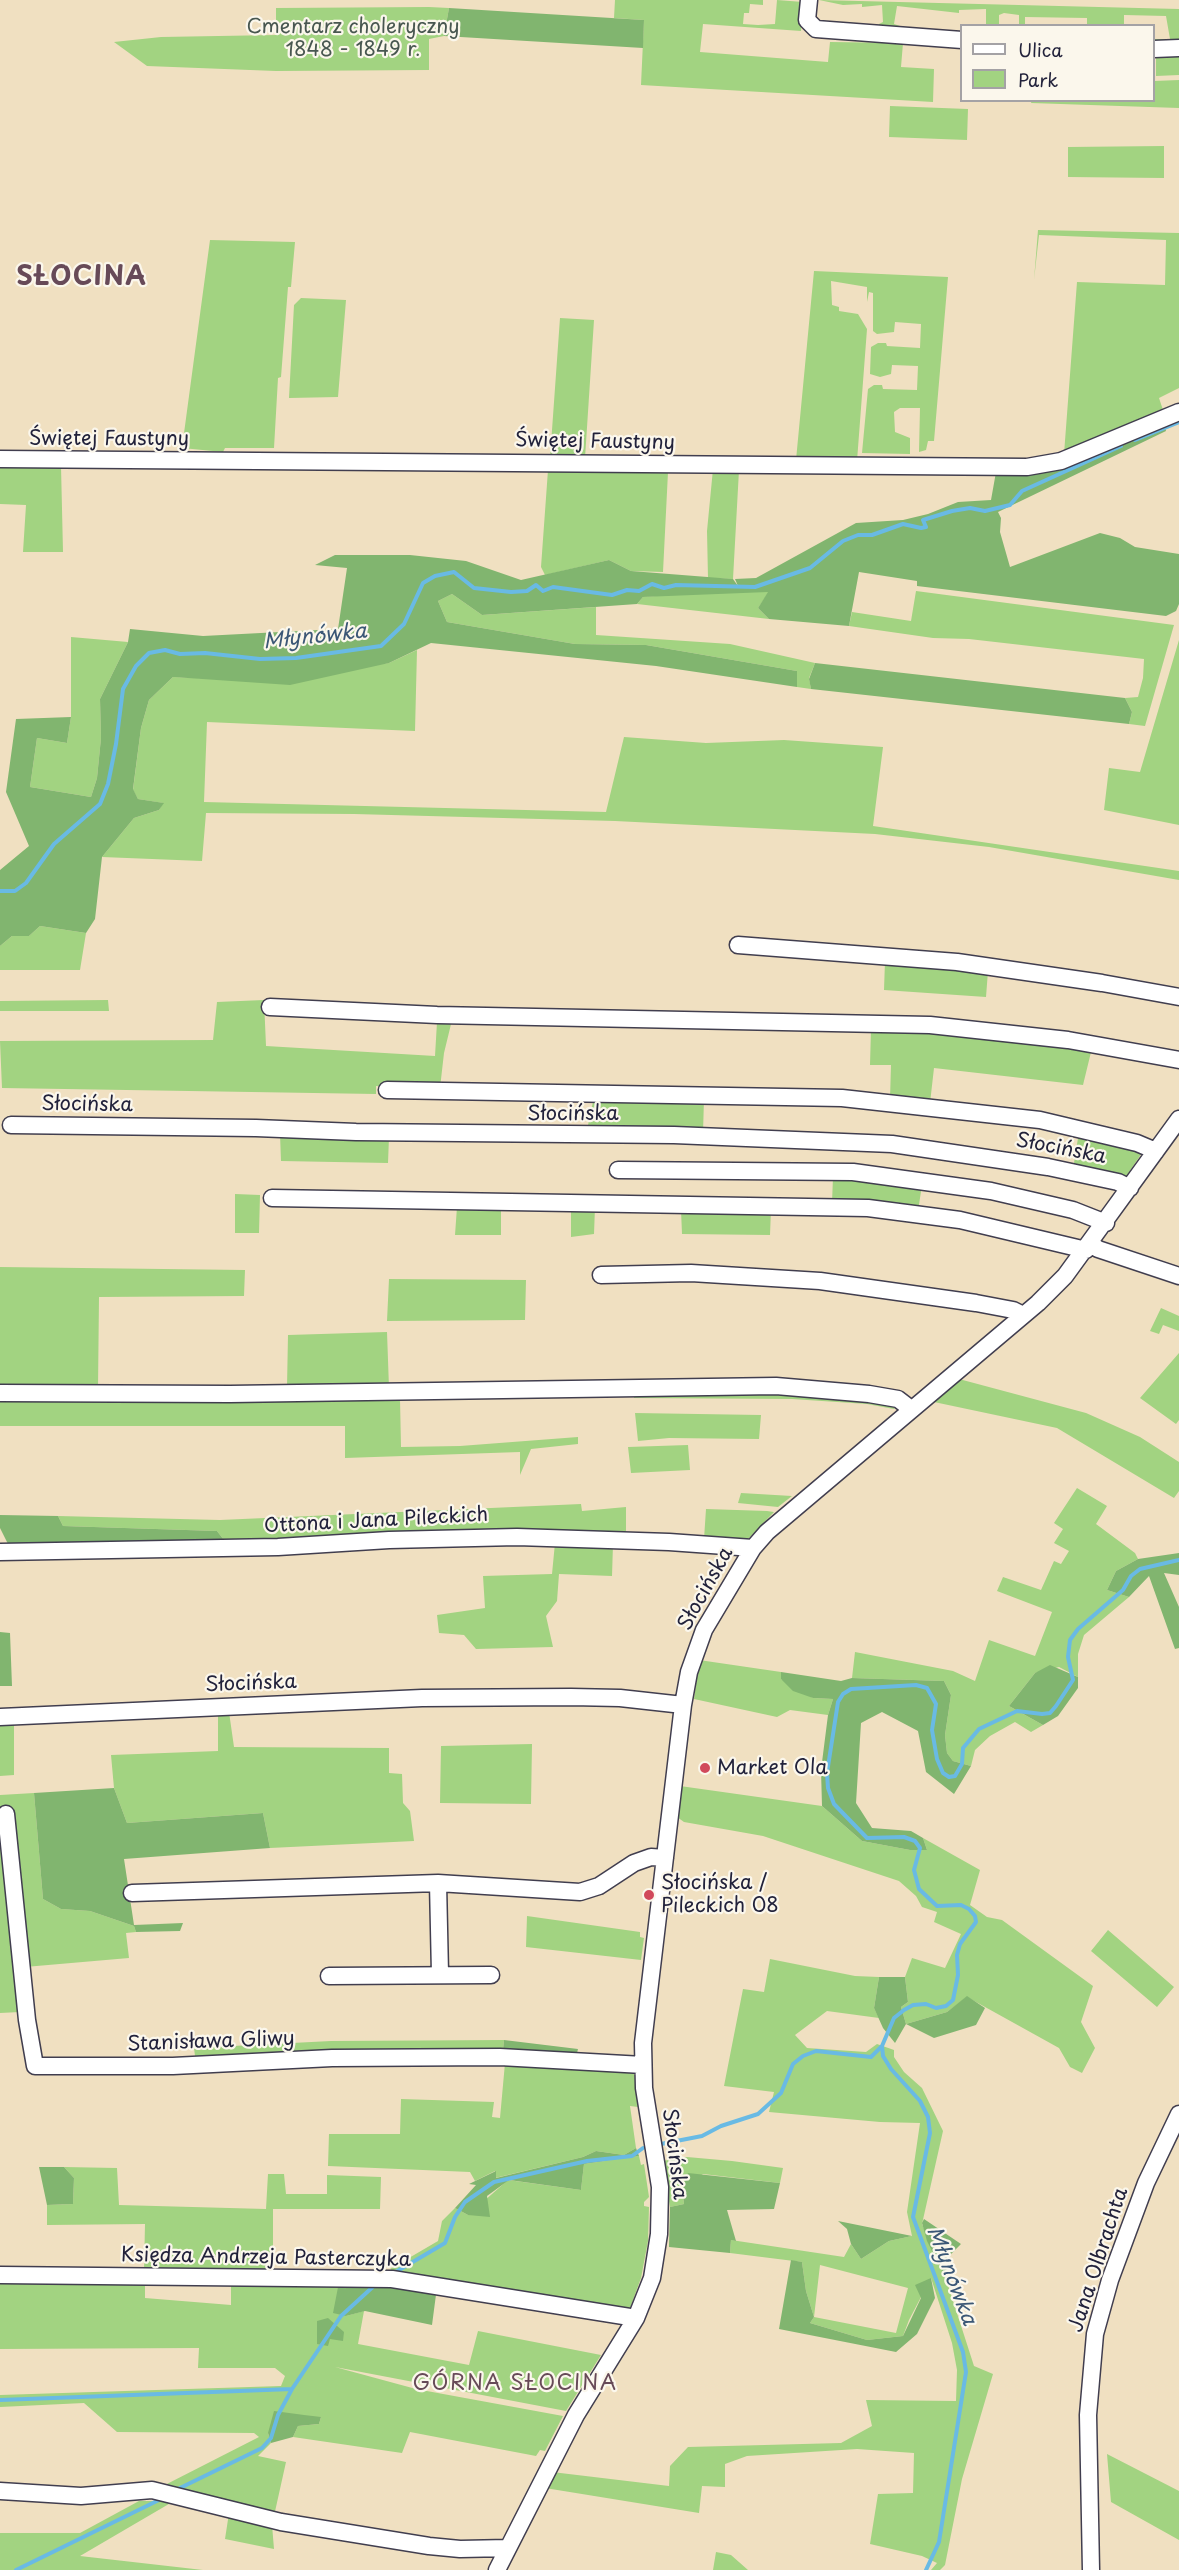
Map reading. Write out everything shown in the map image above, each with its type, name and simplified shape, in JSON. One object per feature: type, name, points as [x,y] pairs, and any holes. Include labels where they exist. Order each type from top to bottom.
[{"type":"street","points":[[809,0],[807,20],[816,29],[960,40]]},
{"type":"street","points":[[1155,49],[1179,48]]},
{"type":"street","name":"Świętej Faustyny","points":[[0,459],[1027,467],[1061,461],[1179,412]]},
{"type":"street","points":[[738,945],[957,962],[1102,983],[1179,997]]},
{"type":"street","points":[[270,1007],[437,1015],[930,1025],[1068,1040],[1179,1060]]},
{"type":"street","points":[[387,1090],[842,1098],[1040,1120],[1137,1143],[1156,1151]]},
{"type":"street","name":"Słocińska","points":[[497,2570],[576,2415],[636,2318],[651,2278],[660,2216],[660,2187],[644,2088],[645,2023],[683,1705],[689,1672],[704,1630],[753,1548],[795,1506],[1023,1315],[1065,1276],[1089,1247],[1179,1119]]},
{"type":"street","name":"Słocińska","points":[[11,1125],[674,1135],[892,1144],[1048,1167],[1118,1182],[1130,1188]]},
{"type":"street","points":[[618,1170],[853,1172],[991,1191],[1073,1210],[1106,1223]]},
{"type":"street","points":[[272,1198],[868,1208],[960,1220],[1089,1247],[1179,1276]]},
{"type":"street","points":[[601,1275],[691,1273],[820,1281],[975,1303],[1013,1310],[1023,1315]]},
{"type":"street","points":[[0,1393],[230,1394],[776,1386],[869,1394],[898,1399],[911,1409]]},
{"type":"street","name":"Ottona i Jana Pileckich","points":[[0,1552],[278,1547],[389,1539],[517,1537],[658,1541],[753,1548]]},
{"type":"street","name":"Słocińska","points":[[0,1717],[422,1698],[620,1698],[683,1705]]},
{"type":"street","name":"Stanisława Gliwy","points":[[6,1814],[27,2020],[35,2066],[173,2066],[332,2058],[500,2057],[643,2065]]},
{"type":"street","points":[[132,1893],[438,1883],[580,1892],[599,1886],[634,1863],[651,1857],[665,1858]]},
{"type":"street","points":[[438,1883],[440,1974]]},
{"type":"street","points":[[329,1976],[491,1975]]},
{"type":"street","name":"Jana Olbrachta","points":[[1091,2570],[1088,2415],[1095,2334],[1110,2280],[1146,2183],[1179,2114]]},
{"type":"street","name":"Księdza Andrzeja Pasterczyka","points":[[0,2275],[392,2278],[636,2318]]},
{"type":"street","points":[[0,2492],[81,2496],[152,2490],[281,2522],[429,2546],[460,2549],[508,2548]]},
{"type":"green space","points":[[615,0],[763,0],[763,5],[750,4],[749,13],[744,13],[743,24],[758,25],[775,24],[777,0],[803,2],[801,31],[703,24],[700,52],[828,62],[830,42],[903,43],[901,67],[934,69],[933,102],[641,85],[644,20],[614,18]]},
{"type":"green space","points":[[819,0],[1179,9],[1179,45],[1155,45],[1155,39],[1170,39],[1166,16],[1124,15],[1124,24],[1087,24],[1087,18],[1025,17],[1025,24],[1019,24],[1019,15],[1004,13],[999,15],[999,24],[986,24],[986,9],[959,10],[959,13],[897,6],[894,24],[900,26],[900,31],[879,29],[879,24],[883,22],[882,5],[862,7],[862,4],[843,5]]},
{"type":"green space","name":"Cmentarz choleryczny 1848 - 1849 r.","points":[[276,8],[449,8],[444,36],[429,39],[429,70],[276,71],[147,66],[114,42],[161,37],[276,35]]},
{"type":"green space","points":[[449,8],[644,20],[643,48],[444,36]]},
{"type":"green space","points":[[1156,52],[1179,52],[1179,75],[1156,76]]},
{"type":"green space","points":[[1179,80],[1179,108],[1031,103],[1155,102],[1155,81]]},
{"type":"green space","points":[[890,106],[968,109],[967,140],[889,137]]},
{"type":"green space","points":[[1164,146],[1164,178],[1068,177],[1068,147]]},
{"type":"green space","points":[[1038,230],[1179,233],[1179,388],[1159,398],[1164,413],[1064,454],[1077,282],[1165,285],[1166,240],[1039,235],[1034,280]]},
{"type":"green space","points":[[210,240],[295,242],[291,287],[288,287],[281,377],[278,378],[274,448],[225,448],[223,452],[182,448]]},
{"type":"green space","points":[[814,271],[948,277],[934,441],[928,441],[926,450],[919,452],[920,408],[900,408],[894,412],[895,432],[910,438],[910,454],[862,453],[868,389],[874,385],[882,385],[883,389],[917,390],[918,366],[892,365],[891,374],[880,377],[870,374],[871,347],[878,343],[886,343],[887,346],[920,348],[921,324],[895,322],[894,332],[877,334],[873,331],[873,293],[869,292],[867,302],[867,287],[831,281],[832,305],[839,307],[839,311],[858,314],[867,329],[857,461],[796,460]]},
{"type":"green space","points":[[301,298],[346,300],[338,397],[289,398],[294,305]]},
{"type":"green space","points":[[560,318],[594,320],[585,458],[550,458]]},
{"type":"green space","points":[[1164,422],[1166,431],[998,512],[1001,518],[1000,532],[1010,567],[1100,533],[1120,538],[1135,547],[1179,554],[1179,604],[1176,611],[1166,616],[917,586],[917,581],[859,572],[849,626],[769,619],[758,608],[768,592],[643,597],[637,604],[482,615],[452,594],[438,601],[447,622],[575,644],[646,645],[797,671],[797,687],[656,666],[431,643],[389,663],[290,685],[173,677],[149,700],[141,728],[133,789],[138,799],[164,803],[159,810],[134,818],[102,857],[95,919],[86,933],[40,926],[29,936],[12,936],[0,946],[0,870],[29,846],[6,792],[16,719],[71,717],[67,743],[37,738],[30,787],[91,797],[97,778],[101,738],[100,699],[128,642],[130,629],[203,636],[338,629],[347,568],[315,565],[335,555],[410,555],[466,561],[521,580],[609,560],[631,571],[733,579],[738,586],[735,579],[756,578],[856,523],[903,520],[928,514],[958,502],[991,500],[996,472]]},
{"type":"green space","points":[[0,465],[61,466],[63,552],[23,552],[26,505],[0,504]]},
{"type":"green space","points":[[713,469],[739,470],[733,579],[708,578],[707,531]]},
{"type":"green space","points":[[548,470],[668,472],[663,572],[631,571],[609,560],[545,575],[541,567]]},
{"type":"green space","points":[[723,591],[769,592],[758,608],[769,619],[637,604],[643,597]]},
{"type":"green space","points":[[916,591],[1174,625],[1145,726],[1129,724],[1132,712],[1125,698],[1138,697],[1143,678],[1144,659],[969,639],[933,638],[849,626],[852,612],[911,621]]},
{"type":"green space","points":[[452,594],[482,615],[596,607],[596,635],[730,644],[815,663],[809,678],[811,689],[797,687],[797,671],[646,645],[575,644],[447,622],[438,601]]},
{"type":"green space","points":[[71,637],[128,642],[100,699],[101,738],[97,778],[91,797],[30,787],[37,738],[67,743],[71,717]]},
{"type":"green space","points":[[1179,640],[1179,825],[1104,810],[1109,768],[1140,772]]},
{"type":"green space","points":[[417,650],[415,731],[207,722],[204,802],[606,812],[624,737],[706,743],[784,740],[883,747],[873,826],[1179,871],[1179,880],[989,847],[875,834],[615,821],[354,814],[206,813],[202,861],[102,857],[134,818],[159,810],[163,803],[138,799],[133,790],[141,728],[149,700],[173,677],[221,679],[389,663]]},
{"type":"green space","points":[[815,663],[1125,698],[1132,712],[1129,724],[811,689],[809,679]]},
{"type":"green space","points":[[40,926],[86,933],[80,970],[0,970],[0,946],[12,936],[29,936]]},
{"type":"green space","points":[[885,961],[988,971],[986,997],[884,990]]},
{"type":"green space","points":[[108,1000],[109,1011],[0,1011],[0,1001]]},
{"type":"green space","points":[[264,1000],[266,1046],[435,1056],[437,1022],[452,1020],[444,1053],[440,1088],[376,1086],[376,1094],[2,1088],[0,1041],[213,1040],[217,1002]]},
{"type":"green space","points":[[879,1027],[1092,1048],[1083,1085],[934,1068],[930,1103],[890,1099],[891,1065],[870,1065],[871,1029]]},
{"type":"green space","points":[[594,1097],[704,1099],[703,1133],[587,1130]]},
{"type":"green space","points":[[1079,1132],[1144,1150],[1123,1181],[1073,1169]]},
{"type":"green space","points":[[280,1134],[389,1137],[388,1163],[281,1161]]},
{"type":"green space","points":[[833,1177],[922,1185],[918,1211],[832,1203]]},
{"type":"green space","points":[[235,1194],[260,1195],[259,1233],[235,1233]]},
{"type":"green space","points":[[501,1205],[501,1235],[455,1235],[457,1207]]},
{"type":"green space","points":[[595,1207],[594,1234],[571,1237],[571,1208]]},
{"type":"green space","points":[[771,1209],[770,1235],[682,1234],[681,1210]]},
{"type":"green space","points":[[0,1267],[245,1270],[244,1296],[99,1297],[98,1388],[0,1386]]},
{"type":"green space","points":[[389,1279],[526,1280],[525,1320],[387,1321]]},
{"type":"green space","points":[[1161,1308],[1179,1316],[1179,1331],[1163,1325],[1159,1334],[1150,1331]]},
{"type":"green space","points":[[387,1332],[389,1388],[287,1387],[288,1335]]},
{"type":"green space","points":[[1179,1353],[1179,1420],[1176,1424],[1140,1398]]},
{"type":"green space","points":[[959,1379],[1086,1413],[1140,1437],[1179,1462],[1179,1491],[1174,1498],[1057,1428],[934,1402],[934,1398]]},
{"type":"green space","points":[[633,1390],[786,1392],[897,1404],[894,1409],[867,1404],[792,1399],[634,1398]]},
{"type":"green space","points":[[0,1397],[400,1399],[401,1447],[460,1446],[578,1437],[578,1444],[531,1449],[520,1475],[520,1452],[345,1458],[345,1426],[0,1426]]},
{"type":"green space","points":[[635,1413],[761,1415],[759,1439],[669,1438],[638,1441]]},
{"type":"green space","points":[[688,1445],[690,1470],[631,1473],[628,1447]]},
{"type":"green space","points":[[1077,1488],[1107,1506],[1096,1524],[1135,1553],[1138,1559],[1116,1571],[1107,1590],[1129,1597],[1084,1635],[1078,1654],[1078,1677],[1059,1667],[1035,1673],[1009,1706],[1043,1725],[1031,1732],[1015,1722],[990,1736],[975,1750],[971,1766],[953,1761],[947,1753],[945,1735],[951,1695],[944,1681],[852,1678],[855,1652],[953,1671],[975,1681],[989,1640],[1035,1656],[1052,1612],[997,1591],[1003,1577],[1041,1590],[1054,1561],[1061,1564],[1069,1551],[1054,1543],[1063,1529],[1054,1523]]},
{"type":"green space","points":[[741,1493],[792,1496],[778,1507],[738,1503]]},
{"type":"green space","points":[[581,1504],[582,1511],[626,1507],[626,1534],[227,1544],[217,1531],[63,1526],[58,1516],[220,1520]]},
{"type":"green space","points":[[706,1509],[774,1512],[745,1542],[704,1539]]},
{"type":"green space","points":[[0,1515],[58,1516],[63,1526],[217,1531],[227,1544],[9,1546],[0,1528]]},
{"type":"green space","points":[[555,1543],[613,1544],[612,1576],[559,1574],[557,1601],[546,1616],[553,1647],[476,1649],[464,1635],[439,1633],[437,1615],[485,1608],[483,1576],[552,1574]]},
{"type":"green space","points":[[1179,1553],[1179,1575],[1164,1573],[1179,1607],[1179,1648],[1175,1649],[1149,1576],[1129,1597],[1107,1590],[1116,1571],[1138,1559]]},
{"type":"green space","points":[[0,1632],[10,1633],[12,1686],[0,1686]]},
{"type":"green space","points":[[699,1660],[781,1672],[781,1679],[813,1698],[833,1699],[828,1715],[790,1710],[777,1717],[694,1699]]},
{"type":"green space","points":[[1050,1665],[1078,1677],[1078,1688],[1058,1716],[1043,1725],[1009,1706],[1035,1673]]},
{"type":"green space","points":[[781,1672],[841,1681],[852,1678],[944,1681],[951,1695],[945,1735],[947,1753],[953,1761],[971,1766],[954,1794],[926,1772],[918,1731],[882,1712],[861,1723],[856,1803],[872,1828],[911,1831],[923,1838],[927,1850],[910,1850],[862,1841],[822,1806],[821,1770],[828,1715],[833,1699],[813,1698],[793,1691],[781,1679]]},
{"type":"green space","points":[[229,1712],[234,1747],[389,1748],[389,1773],[402,1774],[403,1803],[410,1811],[414,1841],[270,1848],[263,1813],[127,1823],[114,1788],[111,1755],[218,1751],[218,1713]]},
{"type":"green space","points":[[14,1721],[14,1775],[0,1776],[0,1722]]},
{"type":"green space","points":[[532,1744],[531,1804],[440,1803],[441,1746]]},
{"type":"green space","points":[[680,1786],[822,1806],[862,1841],[910,1850],[927,1850],[923,1838],[980,1870],[970,1905],[987,1917],[1002,1920],[1093,1986],[1081,2022],[1095,2048],[1082,2073],[1070,2067],[1059,2048],[967,1997],[947,2012],[906,2024],[901,2007],[908,2002],[905,1977],[912,1958],[945,1968],[961,1934],[934,1922],[937,1912],[922,1907],[916,1896],[899,1881],[763,1836],[684,1822],[677,1817]]},
{"type":"green space","points":[[114,1788],[127,1823],[263,1813],[270,1848],[124,1859],[134,1925],[183,1923],[180,1931],[136,1932],[134,1926],[90,1911],[61,1909],[43,1899],[34,1793]]},
{"type":"green space","points":[[34,1793],[43,1899],[61,1909],[90,1911],[134,1926],[136,1932],[126,1933],[129,1958],[25,1967],[20,2012],[0,2013],[0,1795]]},
{"type":"green space","points":[[527,1916],[640,1932],[640,1937],[644,1938],[641,1960],[526,1947]]},
{"type":"green space","points":[[1108,1930],[1174,1987],[1157,2007],[1091,1951]]},
{"type":"green space","points":[[770,1959],[855,1976],[879,1977],[874,2008],[879,2018],[827,2011],[795,2035],[807,2048],[866,2052],[877,2044],[894,2050],[894,2057],[904,2072],[922,2088],[943,2131],[922,2224],[946,2279],[974,2366],[993,2374],[962,2479],[945,2565],[940,2570],[931,2570],[937,2563],[922,2556],[870,2544],[878,2494],[913,2493],[914,2453],[857,2449],[747,2456],[725,2464],[725,2487],[702,2486],[699,2513],[545,2488],[552,2472],[669,2486],[670,2466],[688,2447],[841,2443],[872,2426],[866,2400],[956,2401],[957,2370],[952,2343],[931,2278],[903,2336],[867,2340],[810,2323],[814,2317],[806,2291],[802,2262],[730,2253],[731,2240],[844,2257],[851,2244],[861,2259],[889,2241],[912,2236],[907,2212],[920,2123],[880,2122],[769,2112],[774,2092],[724,2086],[743,1989],[764,1992]],"holes":[[[820,2265],[908,2288],[896,2333],[814,2317]]]},
{"type":"green space","points":[[879,1977],[905,1977],[908,2002],[901,2007],[906,2024],[895,2043],[883,2028],[874,2008]]},
{"type":"green space","points":[[967,1996],[985,2008],[976,2025],[934,2038],[906,2024],[947,2012]]},
{"type":"green space","points":[[504,2040],[503,2050],[195,2056],[194,2048],[331,2041]]},
{"type":"green space","points":[[504,2040],[578,2049],[576,2057],[503,2050]]},
{"type":"green space","points":[[505,2063],[612,2072],[634,2070],[638,2107],[630,2106],[636,2148],[624,2155],[596,2151],[583,2157],[495,2178],[495,2171],[475,2181],[470,2172],[328,2166],[329,2134],[400,2134],[401,2099],[494,2102],[492,2117],[500,2118]]},
{"type":"green space","points":[[636,2148],[639,2156],[584,2164],[581,2190],[509,2180],[487,2196],[490,2217],[468,2215],[455,2208],[476,2185],[469,2184],[496,2171],[496,2178],[583,2157],[596,2151],[624,2155]]},
{"type":"green space","points":[[639,2156],[641,2165],[644,2164],[649,2197],[644,2202],[644,2206],[649,2207],[648,2241],[641,2278],[629,2311],[400,2277],[390,2269],[438,2241],[442,2221],[455,2208],[468,2215],[508,2180],[581,2190],[584,2164]]},
{"type":"green space","points":[[687,2157],[783,2168],[780,2183],[703,2174],[682,2187],[684,2204],[670,2207],[662,2161]]},
{"type":"green space","points":[[39,2167],[64,2167],[74,2178],[73,2204],[47,2205]]},
{"type":"green space","points":[[64,2167],[117,2168],[119,2205],[266,2209],[268,2174],[284,2174],[286,2194],[327,2194],[327,2175],[381,2177],[380,2209],[273,2209],[273,2271],[144,2271],[145,2224],[47,2225],[47,2205],[73,2204],[74,2178]]},
{"type":"green space","points":[[688,2173],[780,2183],[774,2209],[727,2210],[736,2241],[731,2240],[730,2253],[669,2247],[670,2207],[684,2204],[682,2187]]},
{"type":"green space","points":[[924,2219],[961,2244],[947,2258],[946,2279],[927,2241],[922,2223]]},
{"type":"green space","points":[[838,2221],[912,2236],[889,2241],[861,2259],[851,2244],[847,2229]]},
{"type":"green space","points":[[791,2260],[802,2262],[806,2291],[814,2317],[810,2323],[867,2340],[903,2336],[921,2298],[915,2285],[931,2278],[935,2298],[917,2334],[896,2352],[779,2329]]},
{"type":"green space","points":[[0,2278],[145,2281],[145,2298],[231,2305],[231,2282],[339,2282],[346,2316],[364,2311],[358,2344],[469,2365],[478,2331],[601,2355],[566,2411],[335,2367],[416,2389],[563,2416],[545,2451],[540,2450],[536,2456],[410,2432],[402,2453],[293,2437],[298,2426],[319,2424],[321,2417],[268,2433],[271,2443],[258,2456],[286,2462],[274,2516],[159,2488],[259,2437],[254,2433],[117,2432],[84,2403],[0,2407],[0,2395],[281,2386],[285,2376],[275,2368],[198,2368],[199,2348],[0,2349]]},
{"type":"green space","points":[[339,2282],[437,2287],[432,2325],[365,2311],[346,2316],[333,2313]]},
{"type":"green space","points":[[328,2318],[344,2332],[343,2341],[330,2339],[328,2346],[317,2344],[317,2321]]},
{"type":"green space","points":[[274,2411],[321,2417],[319,2424],[298,2426],[293,2437],[271,2443],[268,2433]]},
{"type":"green space","points":[[1107,2454],[1179,2491],[1179,2540],[1111,2502]]},
{"type":"green space","points":[[139,2501],[174,2501],[80,2556],[203,2570],[0,2570],[0,2533],[80,2533]]},
{"type":"green space","points":[[229,2513],[272,2525],[274,2549],[225,2539]]},
{"type":"green space","points":[[716,2552],[731,2555],[748,2570],[713,2570]]},
{"type":"waterway","name":"Młynówka","points":[[1135,440],[1179,422]]},
{"type":"waterway","name":"Młynówka","points":[[0,891],[15,891],[26,883],[54,844],[100,804],[108,784],[123,689],[136,666],[149,653],[165,650],[180,654],[205,653],[260,659],[296,658],[381,646],[404,624],[423,583],[435,576],[454,572],[474,588],[511,592],[527,591],[536,585],[543,591],[553,587],[612,595],[627,590],[639,591],[652,584],[664,588],[676,585],[755,587],[810,568],[843,541],[858,535],[872,535],[903,524],[926,527],[923,520],[952,511],[970,508],[985,511],[1010,505],[1022,491],[1121,446]]},
{"type":"waterway","name":"Młynówka","points":[[926,2570],[939,2542],[966,2372],[963,2352],[913,2217],[930,2133],[928,2117],[920,2101],[891,2069],[883,2056],[882,2046],[894,2018],[904,2010],[913,2005],[926,2004],[936,2008],[946,2006],[953,2000],[958,1975],[957,1955],[960,1944],[976,1922],[975,1916],[969,1909],[961,1905],[937,1906],[919,1889],[914,1870],[920,1848],[915,1841],[904,1837],[867,1838],[834,1804],[828,1788],[827,1773],[838,1702],[843,1694],[851,1689],[916,1685],[927,1688],[936,1704],[932,1730],[937,1759],[943,1773],[949,1777],[955,1776],[962,1764],[963,1748],[979,1729],[1017,1711],[1050,1713],[1073,1680],[1068,1657],[1070,1640],[1078,1629],[1123,1590],[1131,1576],[1140,1569],[1179,1560]]},
{"type":"waterway","points":[[661,2144],[702,2136],[721,2126],[758,2114],[781,2093],[793,2064],[803,2056],[816,2051],[871,2057],[882,2046]]},
{"type":"waterway","points":[[394,2273],[445,2243],[455,2217],[465,2202],[494,2182],[587,2161],[632,2156],[643,2148]]},
{"type":"waterway","points":[[0,2400],[292,2389],[341,2316],[376,2284]]},
{"type":"waterway","points":[[180,2488],[262,2448],[271,2438],[278,2415],[292,2389]]},
{"type":"waterway","points":[[16,2570],[161,2499]]},
{"type":"place","name":"Market Ola","points":[[705,1768]]},
{"type":"place","name":"Słocińska / Pileckich 08","points":[[649,1895]]},
{"type":"district","name":"SŁOCINA","points":[[82,278]]},
{"type":"district","name":"GÓRNA SŁOCINA","points":[[515,2384]]}]
